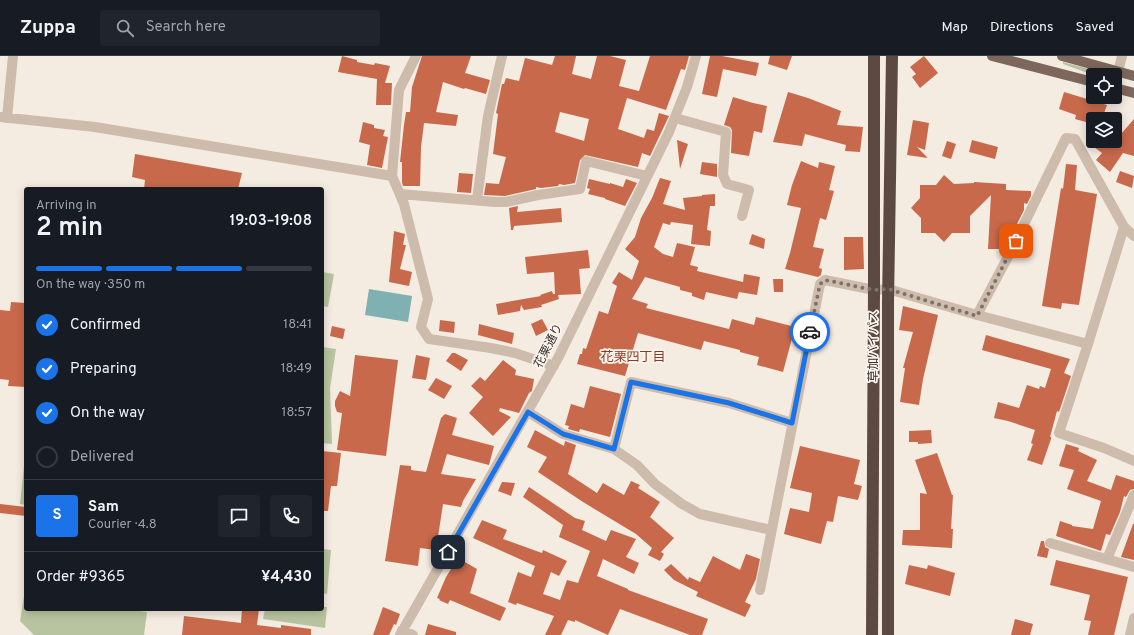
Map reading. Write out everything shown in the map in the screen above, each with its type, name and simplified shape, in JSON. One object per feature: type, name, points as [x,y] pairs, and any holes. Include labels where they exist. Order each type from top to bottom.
[{"type":"highway","name":"草加バイパス","points":[[872,635],[874,56]]},
{"type":"highway","name":"草加バイパス","points":[[888,635],[888,289],[892,56]]},
{"type":"main road","points":[[992,56],[1086,80]]},
{"type":"main road","points":[[1062,56],[1104,68]]},
{"type":"main road","points":[[1122,73],[1134,76]]},
{"type":"main road","points":[[1122,90],[1134,93]]},
{"type":"street","points":[[13,56],[3,118],[96,127],[392,176]]},
{"type":"street","points":[[416,56],[399,90],[392,176],[404,204],[428,299],[421,327],[429,339],[509,352],[554,366]]},
{"type":"street","points":[[477,200],[488,116],[502,56]]},
{"type":"street","name":"花栗通り","points":[[401,632],[554,366],[675,118],[687,87],[696,56]]},
{"type":"street","points":[[1119,68],[1122,56]]},
{"type":"street","points":[[675,118],[726,132],[722,176],[727,184],[749,190],[742,216]]},
{"type":"street","points":[[977,316],[1010,253],[1066,138],[1075,139],[1124,227],[1134,236]]},
{"type":"street","points":[[400,194],[506,202],[538,195],[580,189],[586,161],[647,176]]},
{"type":"street","points":[[1124,227],[1059,432],[1104,448],[1134,461]]},
{"type":"street","points":[[760,590],[820,284],[825,280],[874,290],[888,289],[977,316],[1088,344]]},
{"type":"street","points":[[614,449],[631,382],[729,403],[792,423]]},
{"type":"street","points":[[528,412],[563,434],[614,449],[637,465],[655,484],[682,504],[700,514],[771,530]]},
{"type":"street","points":[[1107,559],[1134,495]]},
{"type":"street","points":[[1050,543],[1134,567]]},
{"type":"street","points":[[1130,635],[1134,618]]},
{"type":"street","points":[[401,632],[413,635]]},
{"type":"green space","points":[[1063,62],[1086,68],[1086,72],[1063,64]]},
{"type":"green space","points":[[324,272],[334,274],[328,307],[324,306]]},
{"type":"green space","points":[[324,347],[336,349],[330,388],[332,444],[324,443]]},
{"type":"green space","points":[[24,466],[24,505],[20,504]]},
{"type":"green space","points":[[324,549],[331,550],[327,594],[324,593]]},
{"type":"green space","points":[[24,596],[24,611],[147,612],[144,635],[34,635],[20,621]]},
{"type":"green space","points":[[324,607],[327,607],[325,628],[263,619],[265,611],[324,611]]},
{"type":"water","points":[[369,289],[412,296],[408,322],[365,315]]},
{"type":"building","points":[[342,56],[357,60],[357,62],[390,66],[385,83],[392,83],[391,105],[376,105],[377,79],[338,72]]},
{"type":"building","points":[[422,56],[471,56],[465,73],[490,80],[486,94],[443,82],[436,112],[458,115],[456,126],[424,123],[421,147],[420,186],[403,186],[402,162],[400,162],[404,125],[406,112],[410,112],[412,87]]},
{"type":"building","points":[[555,56],[576,56],[572,74],[591,79],[597,56],[610,56],[626,60],[619,86],[639,91],[650,56],[689,56],[685,70],[681,69],[666,110],[627,98],[618,129],[644,138],[647,129],[654,131],[659,113],[669,116],[650,156],[642,153],[638,167],[585,155],[580,160],[575,183],[564,185],[559,184],[558,186],[541,188],[536,187],[536,189],[505,196],[484,195],[486,183],[499,184],[506,157],[493,154],[498,114],[496,113],[502,84],[504,84],[506,78],[519,81],[525,58],[552,65]],"holes":[[[560,112],[589,119],[584,141],[555,132]]]},
{"type":"building","points":[[710,56],[722,56],[759,63],[756,76],[723,69],[717,97],[702,94]]},
{"type":"building","points":[[770,56],[792,56],[787,70],[768,64]]},
{"type":"building","points":[[924,56],[938,73],[920,88],[912,77],[916,74],[910,67]]},
{"type":"building","points":[[788,92],[841,111],[837,125],[863,127],[860,152],[845,151],[846,145],[805,134],[802,146],[773,142]]},
{"type":"building","points":[[1064,92],[1086,99],[1086,104],[1107,105],[1104,112],[1086,112],[1086,122],[1075,119],[1076,115],[1059,109]]},
{"type":"building","points":[[733,97],[767,106],[762,133],[754,131],[749,156],[731,153],[732,130],[730,127],[724,125]]},
{"type":"building","points":[[1134,119],[1134,156],[1123,153],[1110,172],[1096,160],[1102,153],[1095,148],[1122,148],[1122,133]]},
{"type":"building","points":[[913,120],[929,123],[925,150],[917,147],[928,158],[907,155]]},
{"type":"building","points":[[363,122],[374,125],[374,128],[385,130],[383,136],[388,137],[382,168],[367,165],[370,145],[359,142]]},
{"type":"building","points":[[677,140],[688,144],[680,169]]},
{"type":"building","points":[[972,140],[998,147],[995,159],[969,152]]},
{"type":"building","points":[[947,141],[956,144],[951,159],[942,156]]},
{"type":"building","points":[[135,154],[242,173],[238,187],[144,187],[145,180],[132,177]]},
{"type":"building","points":[[801,161],[818,168],[819,162],[835,166],[829,190],[834,191],[826,220],[820,218],[813,247],[824,249],[819,268],[822,269],[821,275],[818,277],[785,269],[801,208],[787,205],[792,185]]},
{"type":"building","points":[[702,162],[717,164],[717,177],[700,174]]},
{"type":"building","points":[[1066,164],[1077,165],[1075,190],[1097,194],[1079,305],[1062,303],[1061,309],[1042,306],[1061,188],[1063,189]]},
{"type":"building","points":[[1120,171],[1134,176],[1132,188],[1116,182]]},
{"type":"building","points":[[459,173],[473,174],[471,193],[457,192]]},
{"type":"building","points":[[944,175],[954,184],[974,182],[1006,184],[1006,190],[1031,191],[1031,196],[1027,204],[1024,203],[1024,210],[1013,232],[1011,232],[1011,236],[1007,244],[1002,244],[1002,249],[988,249],[991,195],[970,216],[970,233],[952,233],[944,242],[935,233],[921,233],[921,218],[911,208],[920,198],[920,185],[936,185]]},
{"type":"building","points":[[660,178],[671,181],[663,204],[685,210],[683,198],[715,194],[715,206],[710,206],[707,230],[711,231],[710,246],[691,244],[693,225],[671,222],[670,225],[663,223],[654,247],[663,254],[673,257],[677,243],[695,247],[690,265],[698,267],[697,271],[743,282],[744,274],[760,277],[757,295],[739,292],[737,299],[706,292],[704,300],[692,296],[692,293],[680,290],[680,287],[645,277],[632,299],[648,304],[646,308],[729,329],[732,319],[754,325],[756,317],[795,327],[783,372],[757,365],[759,357],[740,352],[740,350],[704,341],[701,350],[638,333],[625,376],[577,364],[583,348],[586,349],[599,311],[608,314],[617,286],[612,283],[619,272],[632,280],[639,261],[625,249],[635,237],[641,218],[652,198]]},
{"type":"building","points":[[589,179],[623,187],[626,179],[637,183],[625,206],[605,198],[588,194],[590,189],[587,188]]},
{"type":"building","points":[[518,206],[517,212],[561,208],[562,222],[514,226],[513,230],[511,230],[509,208]]},
{"type":"building","points":[[394,231],[405,234],[403,245],[406,245],[400,269],[412,272],[409,286],[389,282]]},
{"type":"building","points":[[752,234],[765,239],[764,249],[749,244]]},
{"type":"building","points":[[844,237],[863,237],[864,269],[844,270]]},
{"type":"building","points":[[588,250],[590,268],[579,269],[581,294],[558,295],[559,299],[541,305],[542,307],[524,310],[521,305],[520,311],[498,315],[496,304],[541,296],[540,295],[552,291],[553,294],[555,294],[554,272],[527,274],[525,257]]},
{"type":"building","points":[[773,279],[783,279],[783,292],[774,292]]},
{"type":"building","points":[[11,302],[24,303],[24,387],[8,386],[9,380],[0,379],[0,310],[10,311]]},
{"type":"building","points":[[903,306],[938,315],[923,379],[919,405],[900,402],[905,368],[903,368],[913,332],[899,330]]},
{"type":"building","points":[[542,319],[548,330],[536,336],[531,324]]},
{"type":"building","points":[[440,320],[455,322],[454,333],[439,331]]},
{"type":"building","points":[[479,324],[514,333],[512,344],[478,335]]},
{"type":"building","points":[[332,326],[345,329],[343,339],[330,336]]},
{"type":"building","points":[[986,335],[1070,359],[1064,373],[1071,376],[1059,412],[1057,411],[1050,437],[1051,439],[1042,465],[1027,460],[1033,444],[1031,443],[1035,430],[994,418],[998,402],[1019,408],[1027,385],[1039,389],[1040,386],[1045,388],[1051,369],[982,350]]},
{"type":"building","points":[[452,353],[455,353],[468,360],[461,371],[446,361]]},
{"type":"building","points":[[355,355],[398,360],[386,456],[337,450],[342,413],[337,412],[335,401],[340,391],[350,396]]},
{"type":"building","points":[[416,355],[430,358],[426,380],[412,378]]},
{"type":"building","points":[[503,360],[516,370],[515,375],[534,379],[532,391],[529,393],[519,413],[500,408],[499,411],[511,417],[493,436],[469,413],[483,397],[471,386],[480,377],[485,381]]},
{"type":"building","points":[[436,378],[452,386],[444,399],[428,390]]},
{"type":"building","points":[[590,386],[621,394],[610,437],[580,429],[579,432],[568,429],[569,426],[565,425],[571,404],[584,408]]},
{"type":"building","points":[[445,414],[457,418],[452,435],[494,446],[489,465],[447,454],[441,474],[476,479],[461,507],[443,504],[436,550],[420,548],[418,566],[385,561],[400,465],[411,466],[411,470],[426,472],[441,418]]},
{"type":"building","points":[[535,430],[564,446],[565,441],[576,445],[568,474],[597,493],[603,483],[624,495],[631,481],[640,485],[638,488],[660,502],[650,517],[674,538],[661,552],[664,554],[660,561],[648,555],[652,548],[636,534],[583,502],[538,472],[547,457],[527,447]]},
{"type":"building","points":[[931,430],[932,443],[918,444],[918,442],[909,442],[909,431]]},
{"type":"building","points":[[1066,444],[1079,448],[1078,451],[1097,460],[1087,481],[1111,490],[1116,475],[1134,481],[1134,489],[1130,490],[1126,497],[1124,496],[1120,512],[1110,535],[1106,534],[1101,551],[1056,536],[1060,521],[1072,526],[1093,529],[1101,501],[1067,489],[1074,470],[1059,466]]},
{"type":"building","points":[[800,446],[860,460],[854,484],[862,486],[858,500],[838,496],[833,522],[827,521],[821,544],[784,534],[790,508],[809,512],[812,493],[790,488]]},
{"type":"building","points":[[324,451],[341,453],[337,486],[331,486],[328,511],[324,511]]},
{"type":"building","points":[[937,453],[953,495],[951,529],[953,529],[952,548],[902,545],[903,530],[920,530],[920,493],[927,494],[915,460]]},
{"type":"building","points":[[502,482],[515,483],[511,496],[498,491]]},
{"type":"building","points":[[529,487],[575,518],[585,521],[582,530],[606,541],[611,530],[636,539],[626,557],[639,563],[634,574],[603,559],[597,576],[628,590],[708,619],[702,635],[690,635],[620,609],[608,635],[575,620],[575,622],[568,620],[561,635],[545,635],[554,616],[517,603],[516,605],[508,602],[518,572],[531,577],[535,566],[473,538],[482,520],[507,530],[503,539],[542,553],[543,550],[567,561],[559,576],[551,572],[543,594],[560,600],[567,580],[578,583],[590,551],[559,537],[563,525],[523,497]]},
{"type":"building","points":[[0,504],[24,507],[24,516],[0,513]]},
{"type":"building","points":[[1134,524],[1134,560],[1121,557]]},
{"type":"building","points":[[1041,541],[1044,541],[1045,547],[1049,549],[1047,558],[1037,556]]},
{"type":"building","points":[[746,554],[760,559],[756,579],[745,602],[751,605],[745,617],[696,596],[698,592],[674,580],[664,570],[671,564],[688,580],[689,577],[700,582],[713,556],[740,570]]},
{"type":"building","points":[[458,558],[477,569],[470,593],[506,608],[500,621],[450,600],[448,604],[437,598],[446,577]]},
{"type":"building","points":[[1056,560],[1128,577],[1114,635],[1088,635],[1091,621],[1084,620],[1090,595],[1050,585]]},
{"type":"building","points":[[909,565],[927,569],[928,565],[955,573],[950,596],[905,584]]},
{"type":"building","points":[[383,607],[400,614],[396,625],[394,624],[389,635],[373,635]]},
{"type":"building","points":[[242,611],[259,611],[257,625],[281,628],[281,625],[311,629],[311,635],[182,635],[184,616],[241,623]]},
{"type":"building","points":[[1015,619],[1033,624],[1030,635],[1011,635]]},
{"type":"building","points":[[428,624],[456,632],[456,635],[425,635]]},
{"type":"way so far","points":[[810,332],[820,284],[825,280],[874,290],[888,289],[977,316],[1016,241]]},
{"type":"district","name":"花栗四丁目","points":[[633,358]]},
{"type":"route","points":[[448,552],[528,412],[563,434],[614,449],[631,382],[729,403],[792,423],[810,332]]}]
